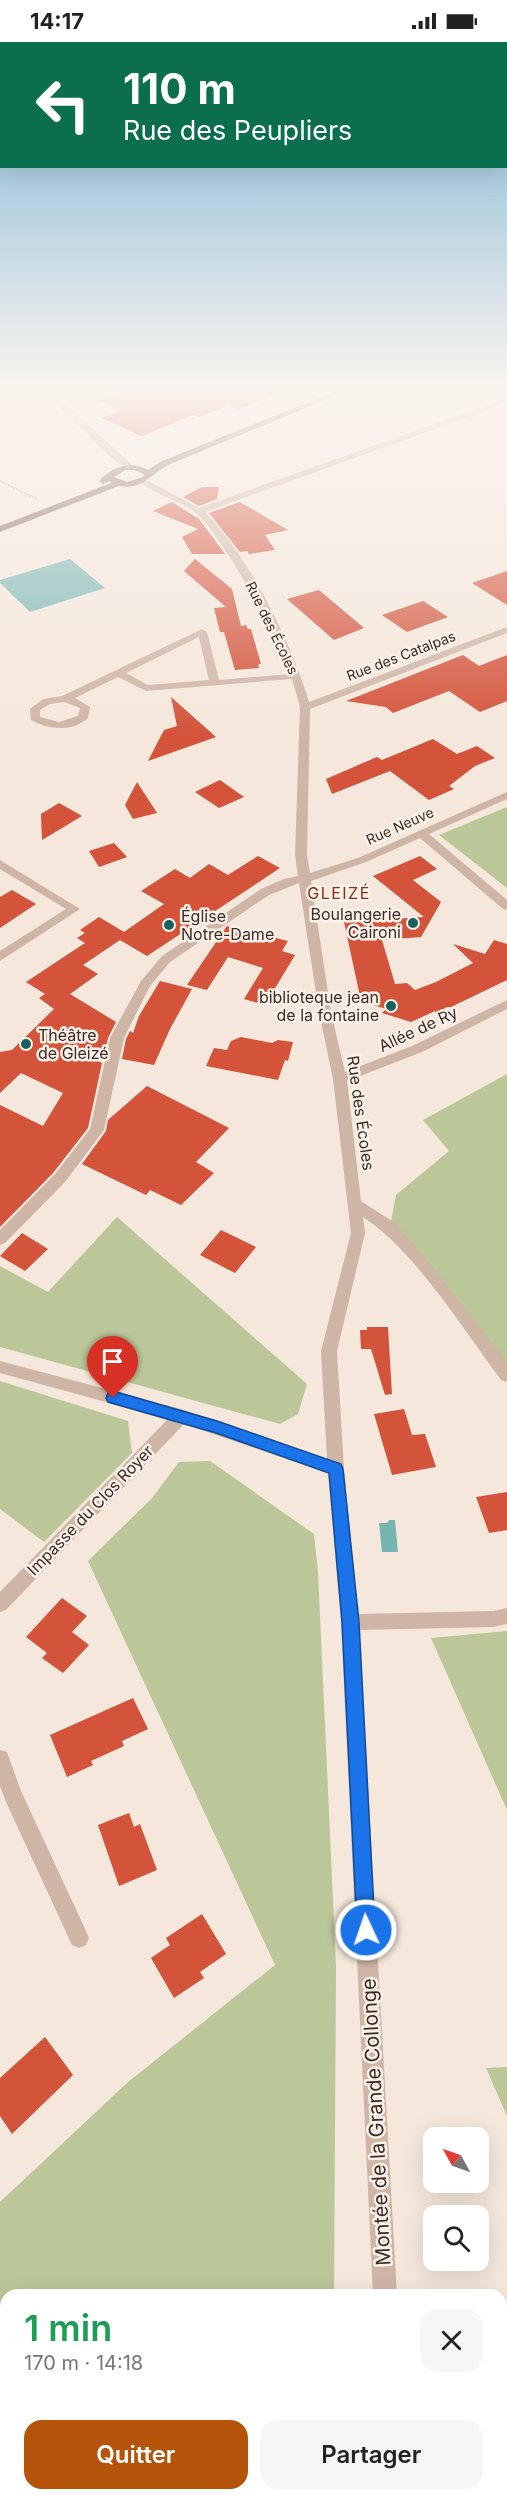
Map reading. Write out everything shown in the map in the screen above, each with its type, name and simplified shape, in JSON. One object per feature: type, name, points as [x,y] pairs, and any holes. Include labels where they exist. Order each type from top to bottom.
[{"type":"main road","points":[[0,529],[58,506]]},
{"type":"street","name":"Rue des Écoles","points":[[189,506],[200,511],[213,526],[242,568],[271,619],[296,676],[305,707],[301,855],[326,1011],[340,1079],[358,1233]]},
{"type":"street","points":[[200,511],[215,506]]},
{"type":"street","name":"Rue des Catalpas","points":[[305,707],[507,630]]},
{"type":"street","points":[[64,699],[202,632],[215,683]]},
{"type":"street","points":[[118,673],[146,688],[296,676]]},
{"type":"street","name":"Rue Neuve","points":[[0,1239],[60,1178],[97,1130],[117,1038],[145,984],[166,959],[265,892],[288,882],[362,860],[507,795]]},
{"type":"street","points":[[420,833],[507,906]]},
{"type":"street","points":[[0,864],[74,909],[0,957]]},
{"type":"street","name":"Allée de Ry","points":[[340,1079],[421,1053],[507,1004]]},
{"type":"street","points":[[354,1203],[390,1227],[431,1275],[507,1375]]},
{"type":"street","name":"Montée de la Grande Collonge","points":[[358,1233],[329,1351],[336,1469],[350,1622],[385,2289]]},
{"type":"street","points":[[0,1367],[181,1416],[336,1469]]},
{"type":"street","name":"Impasse du Clos Royer","points":[[0,1604],[181,1416]]},
{"type":"street","points":[[350,1622],[507,1616]]},
{"type":"street","points":[[0,1759],[13,1795],[80,1938]]},
{"type":"green space","points":[[507,807],[507,888],[439,835]]},
{"type":"green space","points":[[507,1074],[507,1375],[390,1227],[396,1195],[449,1151],[423,1120]]},
{"type":"green space","points":[[117,1217],[307,1384],[298,1414],[280,1424],[0,1347],[0,1266],[48,1292]]},
{"type":"green space","points":[[0,1381],[128,1421],[132,1453],[44,1542],[0,1509]]},
{"type":"green space","points":[[210,1461],[314,1534],[318,1572],[336,1966],[334,2289],[0,2289],[0,2202],[128,2082],[275,1965],[88,1561],[152,1498],[179,1462]]},
{"type":"green space","points":[[507,1631],[507,1810],[431,1638]]},
{"type":"green space","points":[[507,2067],[507,2116],[486,2068]]},
{"type":"water","points":[[70,559],[105,588],[30,612],[0,583],[0,580]]},
{"type":"water","points":[[389,1520],[395,1520],[398,1552],[382,1552],[379,1523],[387,1523]]},
{"type":"building","points":[[164,506],[178,506],[199,519],[225,554],[192,554],[182,537],[198,529],[153,511]]},
{"type":"building","points":[[230,506],[246,506],[288,530],[265,535],[275,550],[249,554],[247,551],[240,552],[209,513]]},
{"type":"building","points":[[195,559],[232,589],[241,626],[246,625],[248,629],[251,629],[261,664],[258,664],[259,668],[235,670],[224,632],[220,632],[214,608],[226,607],[184,571]]},
{"type":"building","points":[[507,571],[507,605],[472,583]]},
{"type":"building","points":[[319,590],[364,628],[334,640],[287,599]]},
{"type":"building","points":[[423,601],[448,617],[407,632],[382,615]]},
{"type":"building","points":[[463,655],[479,666],[507,655],[507,701],[480,712],[449,691],[393,713],[386,707],[346,701]]},
{"type":"building","points":[[171,697],[216,737],[148,761],[164,730],[177,726]]},
{"type":"building","points":[[433,739],[457,754],[477,746],[495,758],[475,766],[449,786],[454,789],[429,800],[390,771],[332,794],[326,779],[377,757],[382,760]]},
{"type":"building","points":[[220,780],[244,797],[219,808],[195,792]]},
{"type":"building","points":[[137,782],[157,813],[133,819],[125,805]]},
{"type":"building","points":[[59,803],[82,816],[42,840],[41,814]]},
{"type":"building","points":[[114,843],[127,857],[99,867],[89,851]]},
{"type":"building","points":[[258,856],[280,868],[147,956],[120,940],[83,965],[98,974],[70,994],[116,1022],[108,1038],[104,1056],[80,1052],[102,1063],[88,1128],[53,1173],[0,1227],[0,1105],[43,1126],[63,1093],[21,1073],[0,1093],[0,1052],[12,1050],[54,1009],[39,998],[45,994],[26,982],[85,943],[77,938],[85,933],[80,930],[99,917],[124,932],[164,904],[141,891],[175,869],[190,878],[209,864],[228,875]]},
{"type":"building","points":[[420,856],[437,869],[413,880],[441,902],[421,937],[382,940],[395,984],[407,983],[415,990],[436,982],[473,963],[453,944],[485,954],[494,940],[507,944],[507,980],[451,1007],[436,1013],[435,1011],[411,1022],[382,1013],[386,1009],[361,1001],[344,922],[424,917],[373,876]]},
{"type":"building","points":[[12,890],[36,904],[0,928],[0,897]]},
{"type":"building","points":[[227,926],[288,941],[282,951],[295,955],[265,1005],[244,999],[263,968],[228,957],[207,990],[187,985]]},
{"type":"building","points":[[160,981],[192,989],[154,1065],[122,1059],[126,1039],[130,1031],[133,1033],[139,1016]]},
{"type":"building","points":[[241,1037],[272,1043],[278,1040],[293,1042],[288,1061],[285,1060],[278,1080],[206,1066],[214,1048],[227,1050],[231,1041]]},
{"type":"building","points":[[147,1086],[229,1128],[196,1162],[214,1173],[181,1205],[150,1190],[146,1195],[82,1164],[106,1131],[108,1120]]},
{"type":"building","points":[[221,1230],[256,1247],[235,1273],[200,1255]]},
{"type":"building","points":[[22,1233],[48,1249],[25,1271],[0,1256]]},
{"type":"building","points":[[367,1327],[388,1327],[392,1394],[385,1395],[371,1349],[361,1349],[360,1330],[367,1330]]},
{"type":"building","points":[[404,1409],[412,1435],[425,1434],[436,1467],[392,1475],[374,1414]]},
{"type":"building","points":[[507,1492],[507,1530],[489,1533],[476,1497]]},
{"type":"building","points":[[62,1598],[87,1616],[72,1632],[89,1645],[63,1673],[42,1658],[47,1653],[26,1637]]},
{"type":"building","points":[[133,1698],[148,1729],[122,1741],[124,1746],[91,1761],[93,1765],[67,1777],[50,1735]]},
{"type":"building","points":[[129,1813],[134,1827],[140,1824],[157,1870],[119,1886],[98,1825]]},
{"type":"building","points":[[202,1914],[226,1954],[200,1972],[204,1978],[174,1998],[151,1958],[170,1945],[166,1938]]},
{"type":"building","points":[[45,2037],[73,2075],[12,2134],[0,2116],[0,2078]]},
{"type":"place","name":"Boulangerie Caironi","points":[[413,923]]},
{"type":"place","name":"Église Notre-Dame","points":[[169,925]]},
{"type":"place","name":"biblioteque jean de la fontaine","points":[[391,1006]]},
{"type":"place","name":"Théâtre de Gleizé","points":[[26,1044]]},
{"type":"district","name":"GLEIZÉ","points":[[339,893]]},
{"type":"route","points":[[113,1398],[217,1427],[336,1469],[350,1622],[366,1930]]}]
